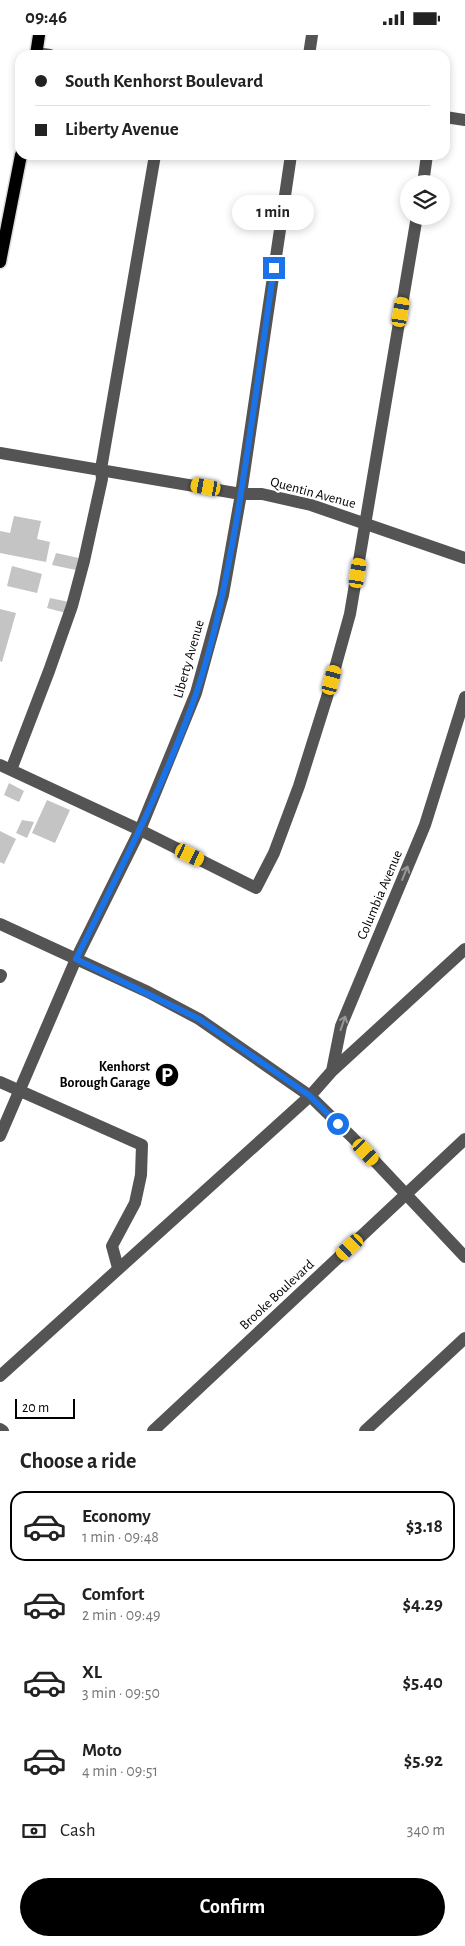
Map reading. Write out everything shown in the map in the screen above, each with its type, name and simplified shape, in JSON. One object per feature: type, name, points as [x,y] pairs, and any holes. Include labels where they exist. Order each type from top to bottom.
[{"type":"main road","points":[[37,50],[39,35]]},
{"type":"main road","points":[[0,262],[20,160]]},
{"type":"street","points":[[309,50],[312,35]]},
{"type":"street","points":[[450,118],[465,120]]},
{"type":"street","points":[[154,160],[101,469],[102,479],[84,561],[72,606],[49,671],[5,768],[140,830],[256,888],[274,853],[299,786],[328,697],[350,614],[416,225]]},
{"type":"street","name":"Liberty Avenue","points":[[0,1136],[76,959],[140,830],[196,693],[223,595],[241,494],[290,160]]},
{"type":"street","points":[[424,175],[426,160]]},
{"type":"street","name":"Quentin Avenue","points":[[0,453],[241,494],[262,494],[311,505],[465,558]]},
{"type":"street","name":"Columbia Avenue","points":[[0,1376],[310,1096],[332,1071],[341,1027],[425,825],[465,697]]},
{"type":"street","points":[[0,924],[199,1019],[310,1096],[465,1257]]},
{"type":"street","points":[[332,1071],[465,949]]},
{"type":"street","points":[[0,1082],[142,1145],[141,1175],[135,1203],[112,1246],[118,1268]]},
{"type":"street","name":"Brooke Boulevard","points":[[153,1431],[465,1139]]},
{"type":"street","points":[[365,1431],[465,1338]]},
{"type":"building","points":[[14,516],[41,521],[37,539],[50,542],[46,562],[0,553],[0,531],[10,533]]},
{"type":"building","points":[[56,553],[79,558],[76,570],[52,565]]},
{"type":"building","points":[[12,566],[42,574],[37,593],[7,586]]},
{"type":"building","points":[[50,598],[69,602],[66,613],[47,608]]},
{"type":"building","points":[[0,609],[16,613],[2,662],[0,661]]},
{"type":"building","points":[[9,783],[24,791],[19,802],[4,795]]},
{"type":"building","points":[[47,800],[70,810],[55,843],[32,833]]},
{"type":"building","points":[[22,820],[34,822],[27,838],[16,833]]},
{"type":"building","points":[[0,831],[16,839],[4,864],[0,862]]},
{"type":"place","name":"Kenhorst Borough Garage","points":[[167,1075]]},
{"type":"route","points":[[274,268],[241,494],[223,595],[201,676],[183,729],[140,830],[76,959],[148,992],[199,1019],[310,1096],[338,1124]]}]
